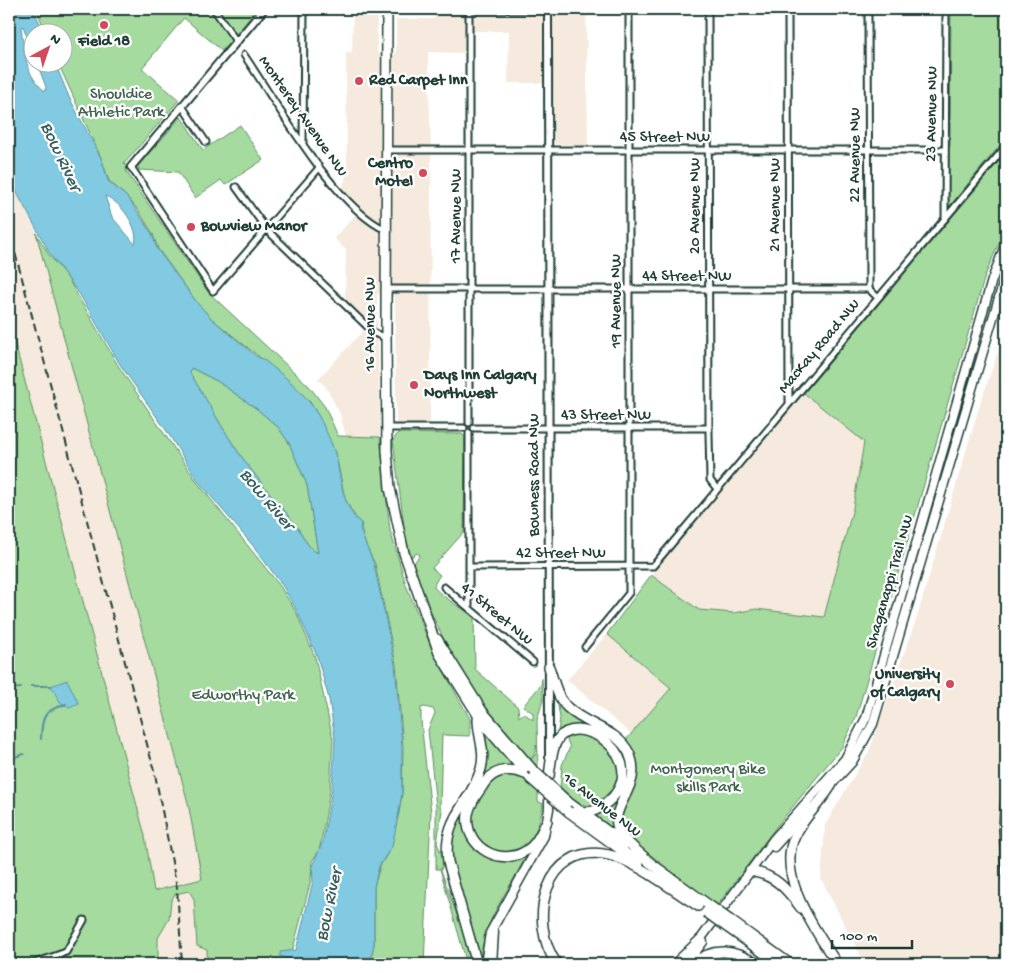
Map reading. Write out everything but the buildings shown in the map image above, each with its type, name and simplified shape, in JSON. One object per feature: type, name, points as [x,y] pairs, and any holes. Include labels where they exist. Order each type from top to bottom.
[{"type":"highway","name":"16 Avenue NW","points":[[386,9],[386,338],[390,488],[412,580],[433,632],[439,653],[478,717],[530,774],[569,812],[704,908],[790,964]]},
{"type":"highway","name":"16 Avenue NW","points":[[433,632],[482,710],[530,774],[653,865],[704,908]]},
{"type":"highway","points":[[549,667],[560,696],[568,708],[617,738],[628,752],[632,764],[633,778],[617,812],[617,825],[624,838],[653,865]]},
{"type":"highway","points":[[477,964],[448,862],[447,847],[453,820],[478,778],[482,765],[483,745],[478,717]]},
{"type":"highway","points":[[549,776],[554,748],[559,738],[568,731],[586,732],[614,748],[623,768],[620,787],[613,796],[597,809],[591,812],[580,811]]},
{"type":"highway","points":[[530,774],[507,769],[497,772],[487,779],[469,810],[468,826],[478,846],[491,854],[501,857],[516,856],[533,845],[547,821]]},
{"type":"highway","points":[[832,784],[825,796],[802,824],[790,848],[789,860],[793,883],[812,922],[837,964]]},
{"type":"highway","points":[[557,964],[548,950],[542,933],[543,900],[559,869],[574,858],[597,853],[617,857],[704,908]]},
{"type":"highway","points":[[752,871],[771,876],[780,882],[812,922]]},
{"type":"highway","name":"16 Avenue NW","points":[[729,924],[779,964]]},
{"type":"highway","points":[[675,964],[700,940]]},
{"type":"highway","points":[[762,944],[795,964]]},
{"type":"highway","points":[[692,964],[708,954],[720,951],[734,952],[757,964]]},
{"type":"main road","name":"Shaganappi Trail NW","points":[[686,964],[786,824],[845,759],[866,718],[992,280],[1006,244]]},
{"type":"main road","name":"Shaganappi Trail NW","points":[[680,964],[752,871],[852,762],[873,724],[1006,274]]},
{"type":"main road","name":"Bowness Road NW","points":[[485,964],[487,945],[494,927],[538,849],[549,809],[549,776]]},
{"type":"main road","name":"Bowness Road NW","points":[[492,964],[494,927]]},
{"type":"street","points":[[214,9],[236,41]]},
{"type":"street","points":[[264,9],[131,167],[213,291],[319,168]]},
{"type":"street","points":[[294,9],[946,9]]},
{"type":"street","points":[[303,144],[304,9]]},
{"type":"street","name":"17 Avenue NW","points":[[469,9],[469,423]]},
{"type":"street","name":"Bowness Road NW","points":[[548,9],[549,776]]},
{"type":"street","name":"19 Avenue NW","points":[[585,647],[629,593],[629,9]]},
{"type":"street","name":"21 Avenue NW","points":[[788,9],[789,402]]},
{"type":"street","name":"22 Avenue NW","points":[[868,9],[868,289]]},
{"type":"street","name":"23 Avenue NW","points":[[945,219],[946,9]]},
{"type":"street","name":"20 Avenue NW","points":[[708,10],[709,428],[710,480],[717,489]]},
{"type":"street","name":"Monterey Avenue NW","points":[[244,55],[319,168],[373,224],[386,230]]},
{"type":"street","points":[[182,106],[206,142]]},
{"type":"street","name":"MacKay Road NW","points":[[653,566],[1006,146]]},
{"type":"street","name":"45 Street NW","points":[[386,150],[945,150]]},
{"type":"street","points":[[236,188],[267,230],[374,333],[386,338]]},
{"type":"street","name":"44 Street NW","points":[[386,289],[868,289]]},
{"type":"street","points":[[868,289],[878,298]]},
{"type":"street","points":[[387,428],[464,428],[469,423],[474,428],[469,433]]},
{"type":"street","points":[[464,428],[469,433],[470,567],[468,608]]},
{"type":"street","name":"43 Street NW","points":[[474,428],[709,428]]},
{"type":"street","name":"42 Street NW","points":[[470,567],[653,566]]},
{"type":"street","name":"41 Street NW","points":[[444,587],[533,662]]},
{"type":"street","points":[[1006,784],[1003,827],[1006,882]]},
{"type":"street","points":[[32,964],[66,952],[84,920]]},
{"type":"shaded area","points":[[353,9],[377,9],[377,53],[396,54],[396,19],[434,19],[435,9],[586,9],[588,145],[554,144],[553,83],[508,83],[509,31],[464,31],[464,53],[428,52],[431,156],[430,424],[396,423],[395,297],[377,294],[380,437],[346,436],[340,414],[326,387],[318,379],[362,332],[366,322],[345,303],[346,250],[334,238],[361,209],[342,189],[347,173],[346,53],[352,53]]},
{"type":"shaded area","points":[[9,169],[17,193],[36,230],[188,803],[200,859],[204,895],[207,964],[158,964],[157,913],[145,836],[9,321]]},
{"type":"shaded area","name":"University of Calgary","points":[[1006,329],[1006,964],[865,964],[821,879],[825,825],[869,751],[917,617],[981,401]]},
{"type":"shaded area","points":[[804,393],[864,442],[853,508],[824,617],[756,609],[734,613],[699,610],[651,575]]},
{"type":"shaded area","points":[[607,634],[671,688],[631,734],[567,680]]},
{"type":"green space","name":"Shouldice Athletic Park","points":[[36,9],[257,9],[222,51],[184,18],[142,68],[179,100],[124,164],[127,166],[126,171],[208,292],[309,386],[325,407],[338,436],[380,437],[390,530],[406,585],[433,652],[470,719],[470,736],[442,735],[440,807],[442,811],[437,843],[444,860],[441,870],[474,964],[467,964],[440,869],[436,869],[436,807],[428,730],[435,713],[433,709],[424,707],[421,708],[421,721],[431,813],[424,964],[370,964],[374,944],[374,887],[380,866],[392,846],[393,834],[399,813],[402,793],[403,747],[396,664],[375,564],[366,546],[361,529],[362,524],[357,520],[345,499],[336,455],[310,402],[288,380],[212,319],[198,304],[158,249],[153,234],[138,210],[109,181],[102,160],[62,72],[72,72],[72,22],[42,22]]},
{"type":"green space","points":[[951,9],[1006,9],[1006,138],[948,208],[948,150],[950,146]]},
{"type":"green space","points":[[181,117],[203,150],[240,125],[263,160],[225,185],[221,180],[195,198],[178,172],[139,170],[138,166]]},
{"type":"green space","name":"Montgomery Bike skills Park","points":[[1006,153],[1006,226],[985,276],[856,717],[842,747],[776,827],[717,906],[633,842],[625,831],[621,815],[632,794],[637,771],[625,741],[671,688],[607,634],[651,575],[699,610],[734,613],[756,609],[824,617],[853,508],[864,442],[804,393]]},
{"type":"green space","name":"Edworthy Park","points":[[36,233],[49,255],[67,277],[119,367],[197,482],[280,586],[297,614],[315,657],[333,739],[330,790],[319,851],[312,861],[311,880],[289,964],[207,964],[207,950],[197,946],[194,899],[189,891],[175,894],[171,901],[169,919],[158,938],[158,964],[9,964],[9,321],[145,836],[154,891],[202,879],[188,803]]},
{"type":"green space","points":[[191,368],[217,381],[257,409],[278,427],[289,443],[307,485],[318,553],[309,545],[292,520],[261,483],[238,451],[190,373]]},
{"type":"green space","points":[[398,433],[462,434],[465,437],[464,532],[432,568],[440,575],[434,586],[445,597],[474,617],[475,669],[518,707],[519,717],[524,713],[533,720],[533,713],[523,706],[541,685],[542,678],[543,700],[537,720],[538,751],[536,745],[536,752],[530,760],[475,692],[434,619],[423,592],[413,564],[420,555],[417,553],[411,557],[405,534],[393,440]]},
{"type":"green space","points":[[557,700],[597,731],[576,725],[558,731],[560,718]]},
{"type":"green space","points":[[486,734],[512,765],[500,767],[490,772],[475,790],[486,761]]},
{"type":"green space","points":[[575,735],[586,737],[605,748],[617,765],[618,775],[615,784],[607,794],[591,806],[579,804],[560,789],[562,765],[570,747],[566,738]]},
{"type":"green space","points":[[538,752],[538,768],[530,761]]},
{"type":"green space","points":[[501,774],[518,776],[525,780],[538,791],[538,801],[543,804],[536,830],[524,846],[509,853],[495,852],[482,844],[474,831],[472,815],[480,796],[489,784]]},
{"type":"green space","points":[[622,792],[613,826],[614,831],[594,817],[604,811]]},
{"type":"green space","points":[[470,798],[465,817],[465,826],[472,844],[478,851],[496,860],[508,860],[526,855],[492,918],[480,961],[451,857],[453,831]]},
{"type":"water","name":"Bow River","points":[[9,9],[33,9],[39,22],[22,22],[21,27],[22,72],[30,72],[38,85],[45,91],[46,87],[40,72],[59,72],[69,97],[102,160],[108,181],[127,197],[152,234],[157,249],[198,304],[212,319],[294,385],[313,407],[335,453],[346,502],[361,523],[360,529],[374,564],[395,664],[402,747],[402,793],[399,812],[392,846],[379,866],[374,887],[374,944],[370,964],[292,964],[291,960],[280,956],[280,952],[296,950],[313,881],[312,866],[323,841],[332,789],[335,739],[329,699],[317,656],[298,613],[282,585],[254,547],[198,481],[166,430],[121,366],[80,295],[50,254],[17,193],[9,169]],"holes":[[[105,196],[117,203],[132,223],[135,230],[135,244],[112,217]],[[191,368],[217,381],[257,409],[278,427],[289,443],[307,485],[318,553],[309,545],[292,520],[261,483],[238,451],[190,373]]]},
{"type":"water","points":[[67,680],[79,704],[69,708],[60,702],[51,686]]},
{"type":"waterway","points":[[31,686],[51,686]]},
{"type":"waterway","points":[[9,689],[21,688]]},
{"type":"waterway","points":[[41,739],[45,716],[53,709],[66,704]]},
{"type":"waterway","points":[[9,759],[24,754]]},
{"type":"railway","points":[[9,230],[155,774],[177,888],[182,964]]},
{"type":"place","name":"Field 18","points":[[104,25]]},
{"type":"place","name":"Red Carpet Inn","points":[[359,81]]},
{"type":"place","name":"Centro Motel","points":[[423,173]]},
{"type":"place","name":"Bowview Manor","points":[[191,227]]},
{"type":"place","name":"Days Inn Calgary Northwest","points":[[414,385]]},
{"type":"place","name":"University of Calgary","points":[[950,684]]}]
